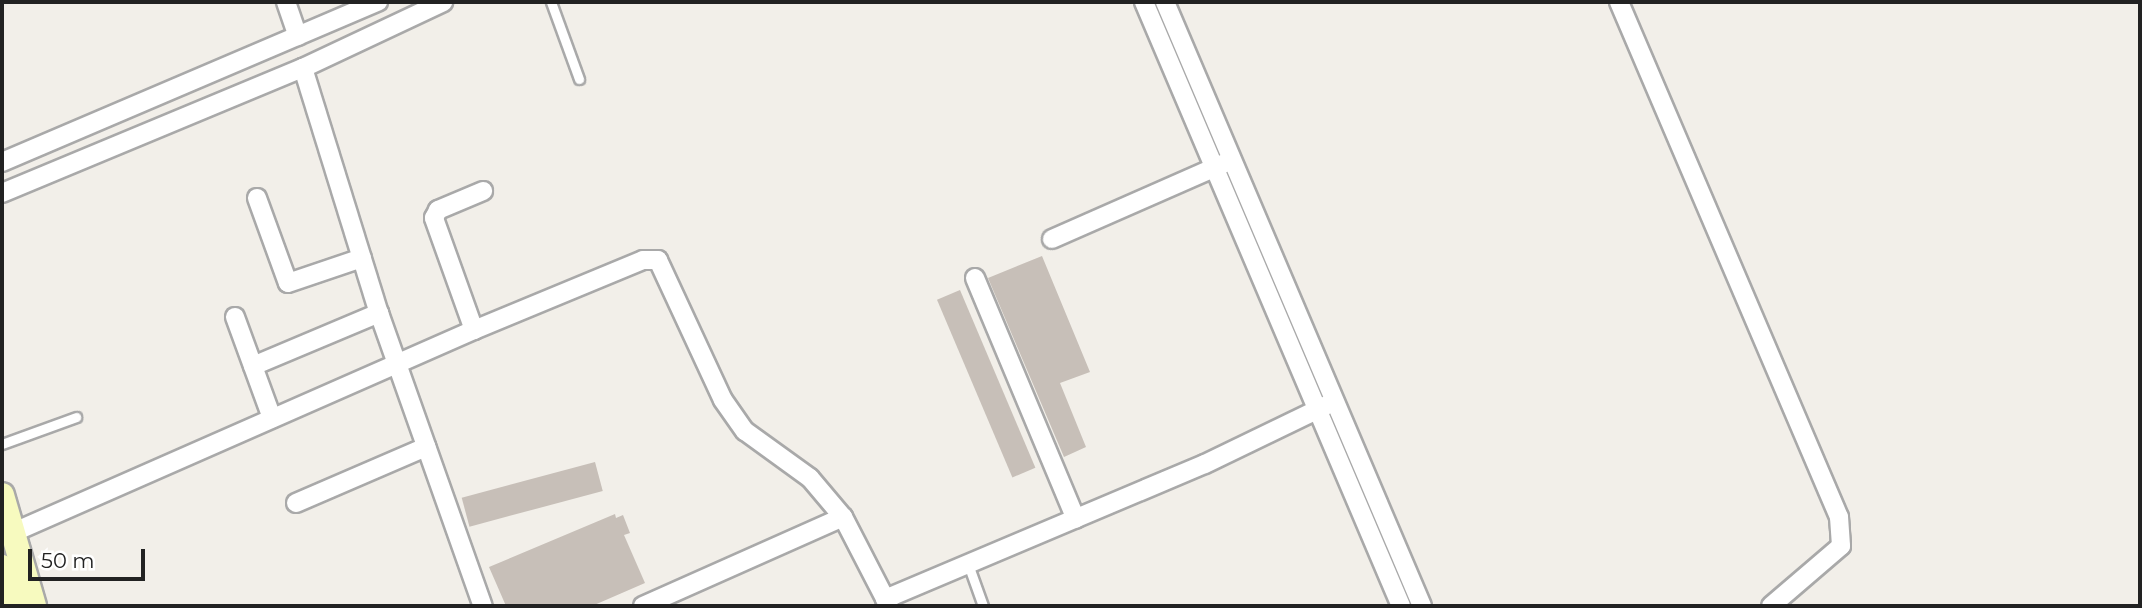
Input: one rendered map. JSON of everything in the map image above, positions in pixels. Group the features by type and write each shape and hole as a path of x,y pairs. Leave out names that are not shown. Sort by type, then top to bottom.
{"main road":[{"path":"2,495 34,606"},
{"path":"2,567 14,606"}],"street":[{"path":"286,2 298,36"},
{"path":"2,162 377,2"},
{"path":"2,193 303,68 443,2"},
{"path":"1144,2 1216,167 1422,606"},
{"path":"1165,2 1233,160 1328,405 1401,606"},
{"path":"1619,2 1839,517 1841,546 1771,606"},
{"path":"303,68 396,364 483,606"},
{"path":"1052,239 1233,160"},
{"path":"474,330 434,218 438,210 483,191"},
{"path":"257,198 288,284 362,258"},
{"path":"12,533 474,330 643,260 658,260 723,400 745,431 810,478 844,517 887,602 1328,405"},
{"path":"975,278 1076,519"},
{"path":"253,366 379,313"},
{"path":"235,317 272,418"},
{"path":"296,503 426,447"},
{"path":"643,606 844,517"}],"lane":[{"path":"551,2 579,79"},
{"path":"2,444 76,417"},
{"path":"968,564 983,606"}],"building":[{"path":"1042,256 1090,372 1060,383 1086,447 1064,457 988,278"},
{"path":"960,290 1035,468 1012,477 937,300"},
{"path":"595,462 603,491 469,527 462,498"},
{"path":"615,514 616,518 623,515 630,533 624,535 645,583 592,606 506,606 489,567"}]}
